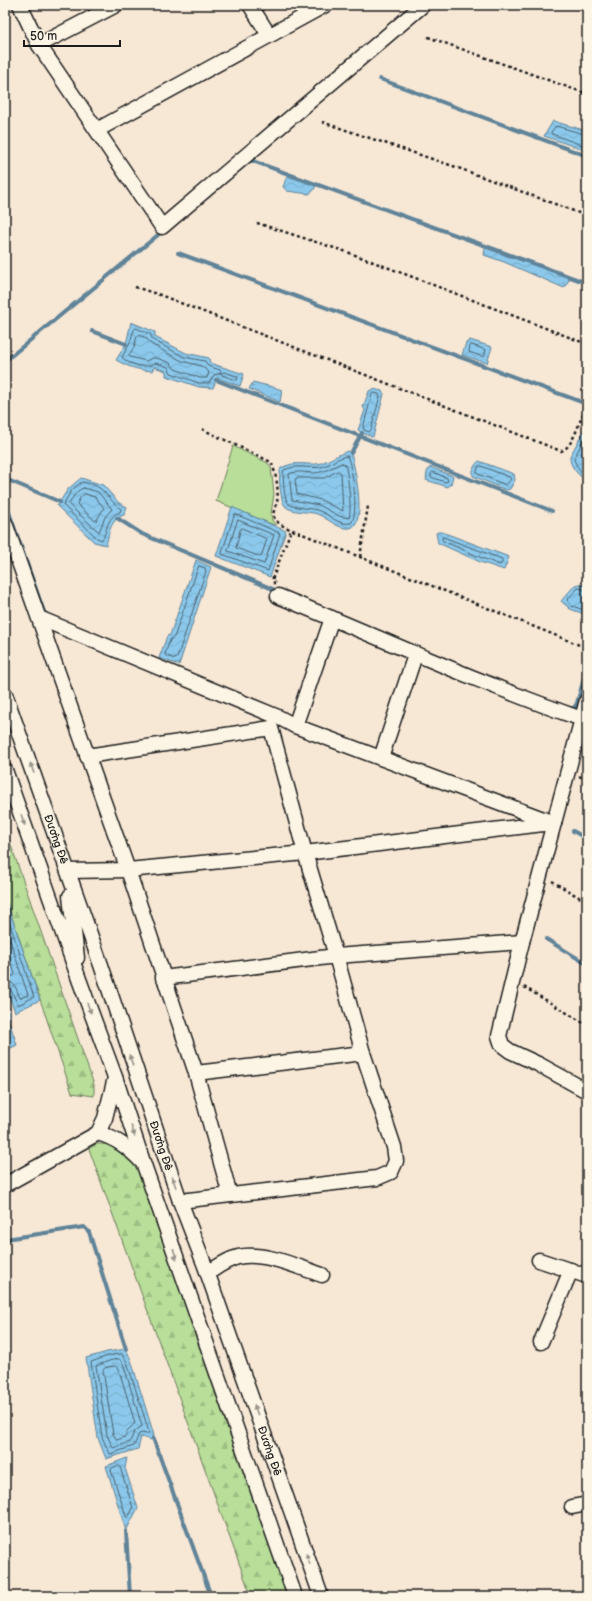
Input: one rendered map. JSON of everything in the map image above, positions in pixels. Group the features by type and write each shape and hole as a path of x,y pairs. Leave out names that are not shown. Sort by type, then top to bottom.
{"street":[{"path":"20,5 39,45 162,227 422,5"},
{"path":"39,45 116,5"},
{"path":"250,5 269,35"},
{"path":"97,130 326,5"},
{"path":"5,523 128,870 196,1073 230,1195"},
{"path":"280,592 332,618 415,655 520,697 582,718"},
{"path":"39,618 274,722 295,726 554,823"},
{"path":"295,726 332,618"},
{"path":"381,758 415,655"},
{"name":"Đường Đê","path":"5,694 68,871 180,1201 208,1273 321,1596"},
{"path":"587,700 522,942 499,1036 502,1045 510,1052 538,1064 587,1092"},
{"path":"87,756 274,722"},
{"path":"180,1201 377,1178 391,1172 396,1161 394,1148 363,1053 305,853 274,722"},
{"name":"Đường Đê","path":"5,770 80,982 116,1077 144,1165 295,1596"},
{"path":"80,982 68,871 128,870 305,853 554,823"},
{"path":"163,978 336,956 522,942"},
{"path":"196,1073 363,1053"},
{"path":"5,1185 98,1133 105,1118 116,1077"},
{"path":"98,1133 114,1138 132,1151 144,1165"},
{"path":"208,1273 224,1262 239,1257 256,1256 273,1259 322,1275"},
{"path":"538,1260 587,1276"},
{"path":"541,1342 571,1270"},
{"path":"572,1506 587,1504"}],"path":[{"path":"428,37 587,94"},
{"path":"322,122 453,166 587,216"},
{"path":"257,223 350,253 587,344"},
{"path":"135,287 561,451 565,450 570,444 583,413 587,408"},
{"path":"202,429 270,462 274,467 277,493 274,518 279,523 291,530 587,648"},
{"path":"360,557 368,506"},
{"path":"280,592 272,580 291,530"},
{"path":"540,874 587,902"},
{"path":"512,981 528,988 587,1025"}],"green space":[{"path":"233,446 268,463 271,467 274,494 271,514 272,520 276,526 216,501"},
{"path":"5,828 94,1085 94,1096 72,1093 5,897"},
{"path":"95,1144 105,1144 119,1148 125,1152 143,1177 290,1596 251,1596 89,1149"}],"water":[{"path":"553,121 587,131 587,151 544,136"},
{"path":"287,176 316,186 309,194 287,191 283,187"},
{"path":"485,248 570,278 564,288 484,255"},
{"path":"131,322 155,332 155,337 186,353 209,358 210,363 244,374 240,386 217,378 213,388 199,387 166,376 166,371 154,367 152,371 142,370 116,360 126,344"},
{"path":"470,340 492,347 487,363 462,355 466,343"},
{"path":"253,382 282,390 280,402 249,389"},
{"path":"373,389 382,391 384,394 373,437 358,430 365,410 363,407 369,391"},
{"path":"587,425 587,479 584,479 574,469 570,456"},
{"path":"348,451 351,453 355,469 358,494 358,517 355,524 350,528 337,526 317,514 291,510 285,506 280,487 281,468 293,464 321,463"},
{"path":"479,461 514,474 515,480 510,489 506,490 473,476 474,468"},
{"path":"430,467 453,476 451,484 448,487 426,480 427,472"},
{"path":"81,478 103,485 119,503 127,507 124,515 115,520 111,527 106,545 94,542 57,506 68,489"},
{"path":"232,507 286,531 270,577 216,556"},
{"path":"442,532 509,557 504,570 480,562 438,543 436,533"},
{"path":"196,560 211,567 179,665 159,658 167,636 170,635"},
{"path":"579,584 587,587 587,615 570,609 561,601 575,585"},
{"path":"5,897 40,1000 15,1012 5,985"},
{"path":"5,1004 17,1045 5,1051"},
{"path":"126,1349 131,1360 154,1435 151,1440 141,1437 138,1449 106,1459 98,1438 86,1358 107,1352"},
{"path":"127,1458 125,1468 138,1508 126,1531 106,1466"}],"waterway":[{"path":"380,79 587,156"},
{"path":"247,159 587,283"},
{"path":"5,361 164,230"},
{"path":"178,253 587,404"},
{"path":"92,331 126,344"},
{"path":"216,380 552,511"},
{"path":"351,453 362,433"},
{"path":"5,480 60,502"},
{"path":"5,501 44,612 49,616"},
{"path":"117,518 142,534 280,592"},
{"path":"568,708 574,708 577,703 587,668"},
{"path":"573,831 587,839"},
{"path":"546,939 587,964"},
{"path":"6,1239 84,1227 89,1232 126,1349"},
{"path":"153,1438 211,1596"},
{"path":"126,1531 130,1596"},
{"path":"5,1549 7,1573 6,1596"}]}
